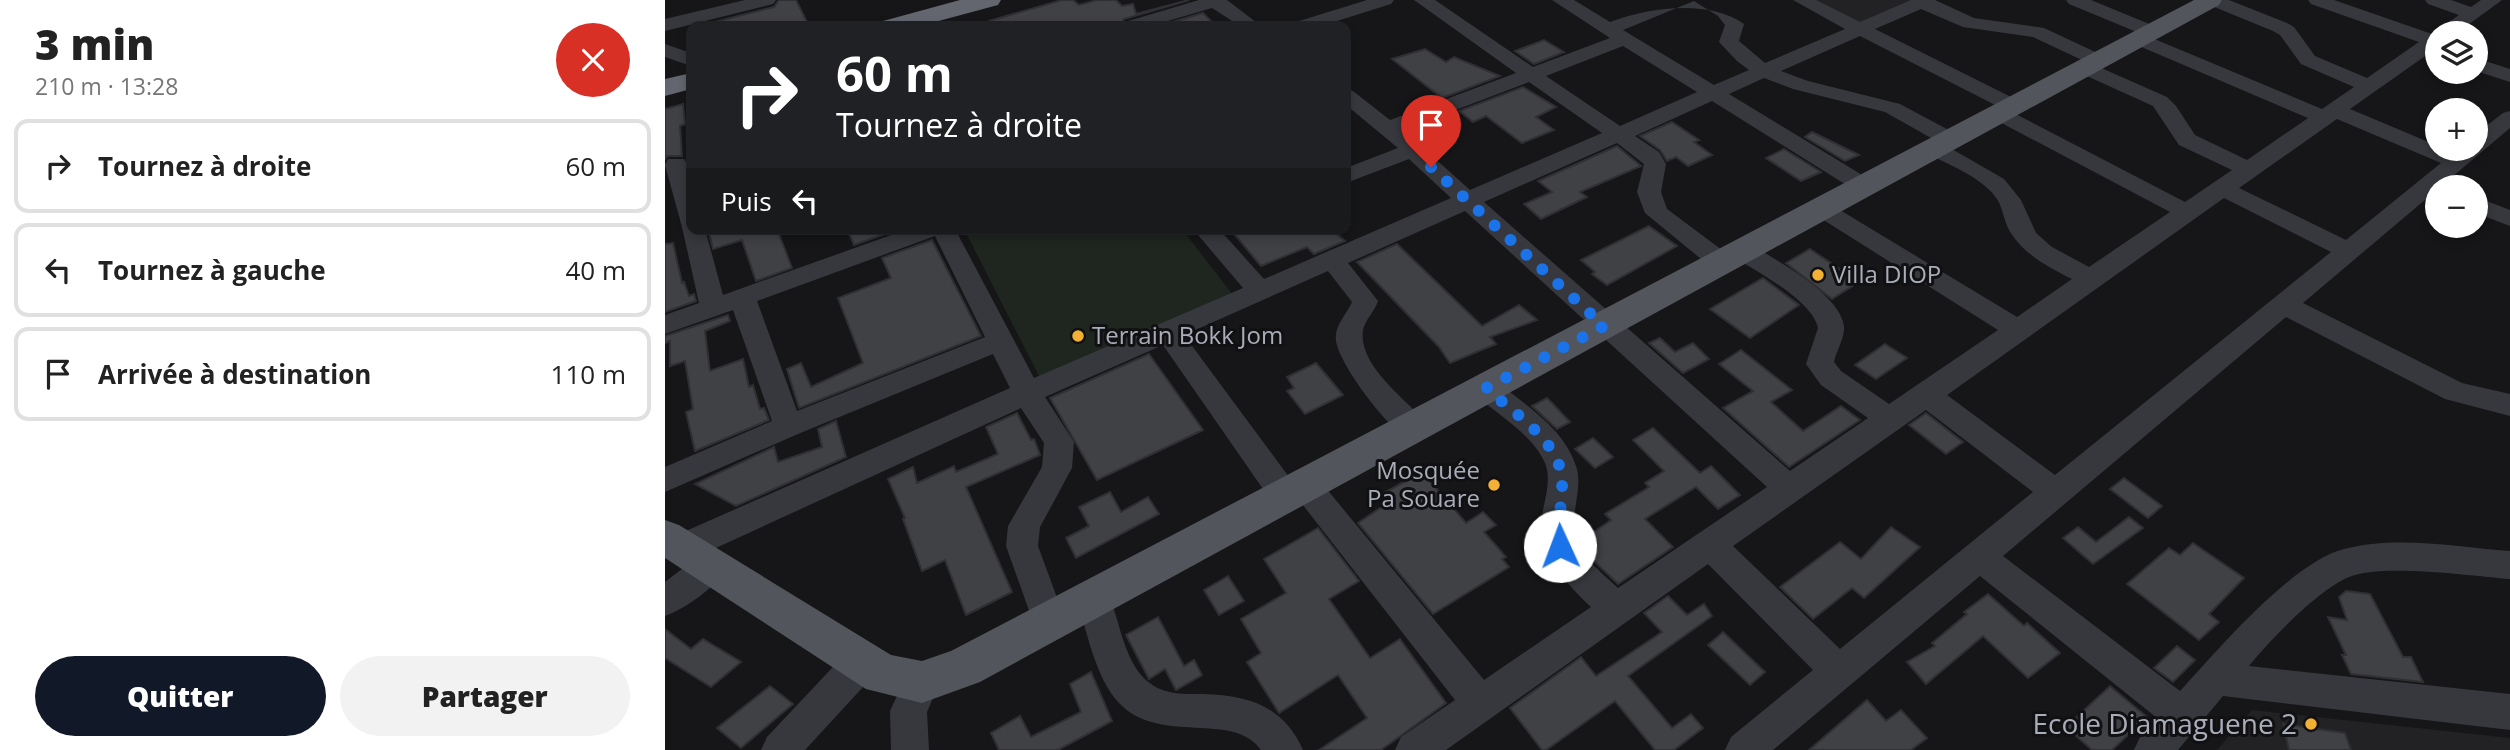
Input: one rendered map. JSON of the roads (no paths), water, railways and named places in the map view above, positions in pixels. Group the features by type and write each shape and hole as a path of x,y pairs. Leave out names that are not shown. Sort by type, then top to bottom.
{"highway":[{"path":"911,21 989,0"},
{"path":"665,88 686,82"}],"main road":[{"path":"686,550 882,674 922,682 964,667 2007,110 2202,2"}],"street":[{"path":"665,25 767,0"},
{"path":"1148,21 1215,0 1245,21"},
{"path":"1319,21 1385,0"},
{"path":"1423,0 1651,157 1655,164 1649,192 1657,212 1817,303 1829,314 1831,328 1821,352 1820,364 1831,378 1889,419"},
{"path":"1388,128 1532,75 1686,0"},
{"path":"1702,0 1731,17 1735,24 1729,42 1735,50 1765,70 1821,92 1884,105 1913,117 1942,144 2003,191 2014,207 2020,229 2035,246 2091,279"},
{"path":"1802,0 1860,29 2187,212"},
{"path":"2074,0 2145,35 2329,114 2425,140"},
{"path":"2317,0 2425,38"},
{"path":"2434,0 2474,14"},
{"path":"2464,21 2493,0"},
{"path":"1570,1 1617,34 1864,186"},
{"path":"665,601 686,550 1027,393 1924,1 1970,23 2037,32 2159,101 2169,110 2187,140 2249,169"},
{"path":"2202,2 2280,27 2287,31 2308,60 2369,86"},
{"path":"1414,750 2221,188 2425,49"},
{"path":"665,50 686,58"},
{"path":"2488,68 2510,76"},
{"path":"1351,99 1413,150 1604,326 1789,489"},
{"path":"2488,135 2510,117"},
{"path":"1351,174 1413,150"},
{"path":"2445,175 2459,161"},
{"path":"678,164 686,198"},
{"path":"2221,188 2348,251"},
{"path":"1744,750 2283,304 2425,193"},
{"path":"1822,209 2018,330"},
{"path":"2488,209 2510,219"},
{"path":"665,222 686,220"},
{"path":"695,235 713,307"},
{"path":"665,325 915,235"},
{"path":"946,235 1027,393 1059,442 1057,468 1024,526 1022,546 1049,622"},
{"path":"1210,235 1260,291"},
{"path":"1333,260 1365,301 1364,308 1350,330 1351,351 1359,366 1412,426"},
{"path":"742,297 789,426"},
{"path":"2283,304 2455,392 2504,397"},
{"path":"1167,331 1295,491 1481,704"},
{"path":"665,480 789,426 1000,341"},
{"path":"1486,388 1553,449 1561,466 1563,484 1557,526 1560,546 1573,566 1617,609"},
{"path":"1925,394 2056,492"},
{"path":"1709,544 1838,671"},
{"path":"1978,555 2183,716"},
{"path":"2153,750 2248,641 2316,579 2346,562 2400,557 2510,565"},
{"path":"1094,598 1122,676 1132,692 1148,704 1168,709 1231,712 1252,718 1268,727 1284,750"},
{"path":"780,750 862,662"},
{"path":"2218,678 2510,712"},
{"path":"910,750 908,711 922,682"}],"place":[{"name":"Villa DIOP","path":"1818,275"},
{"name":"Terrain Bokk Jom","path":"1078,336"},
{"name":"Mosquée Pa Souare","path":"1494,485"},
{"name":"Ecole Diamaguene 2","path":"2311,724"}]}
